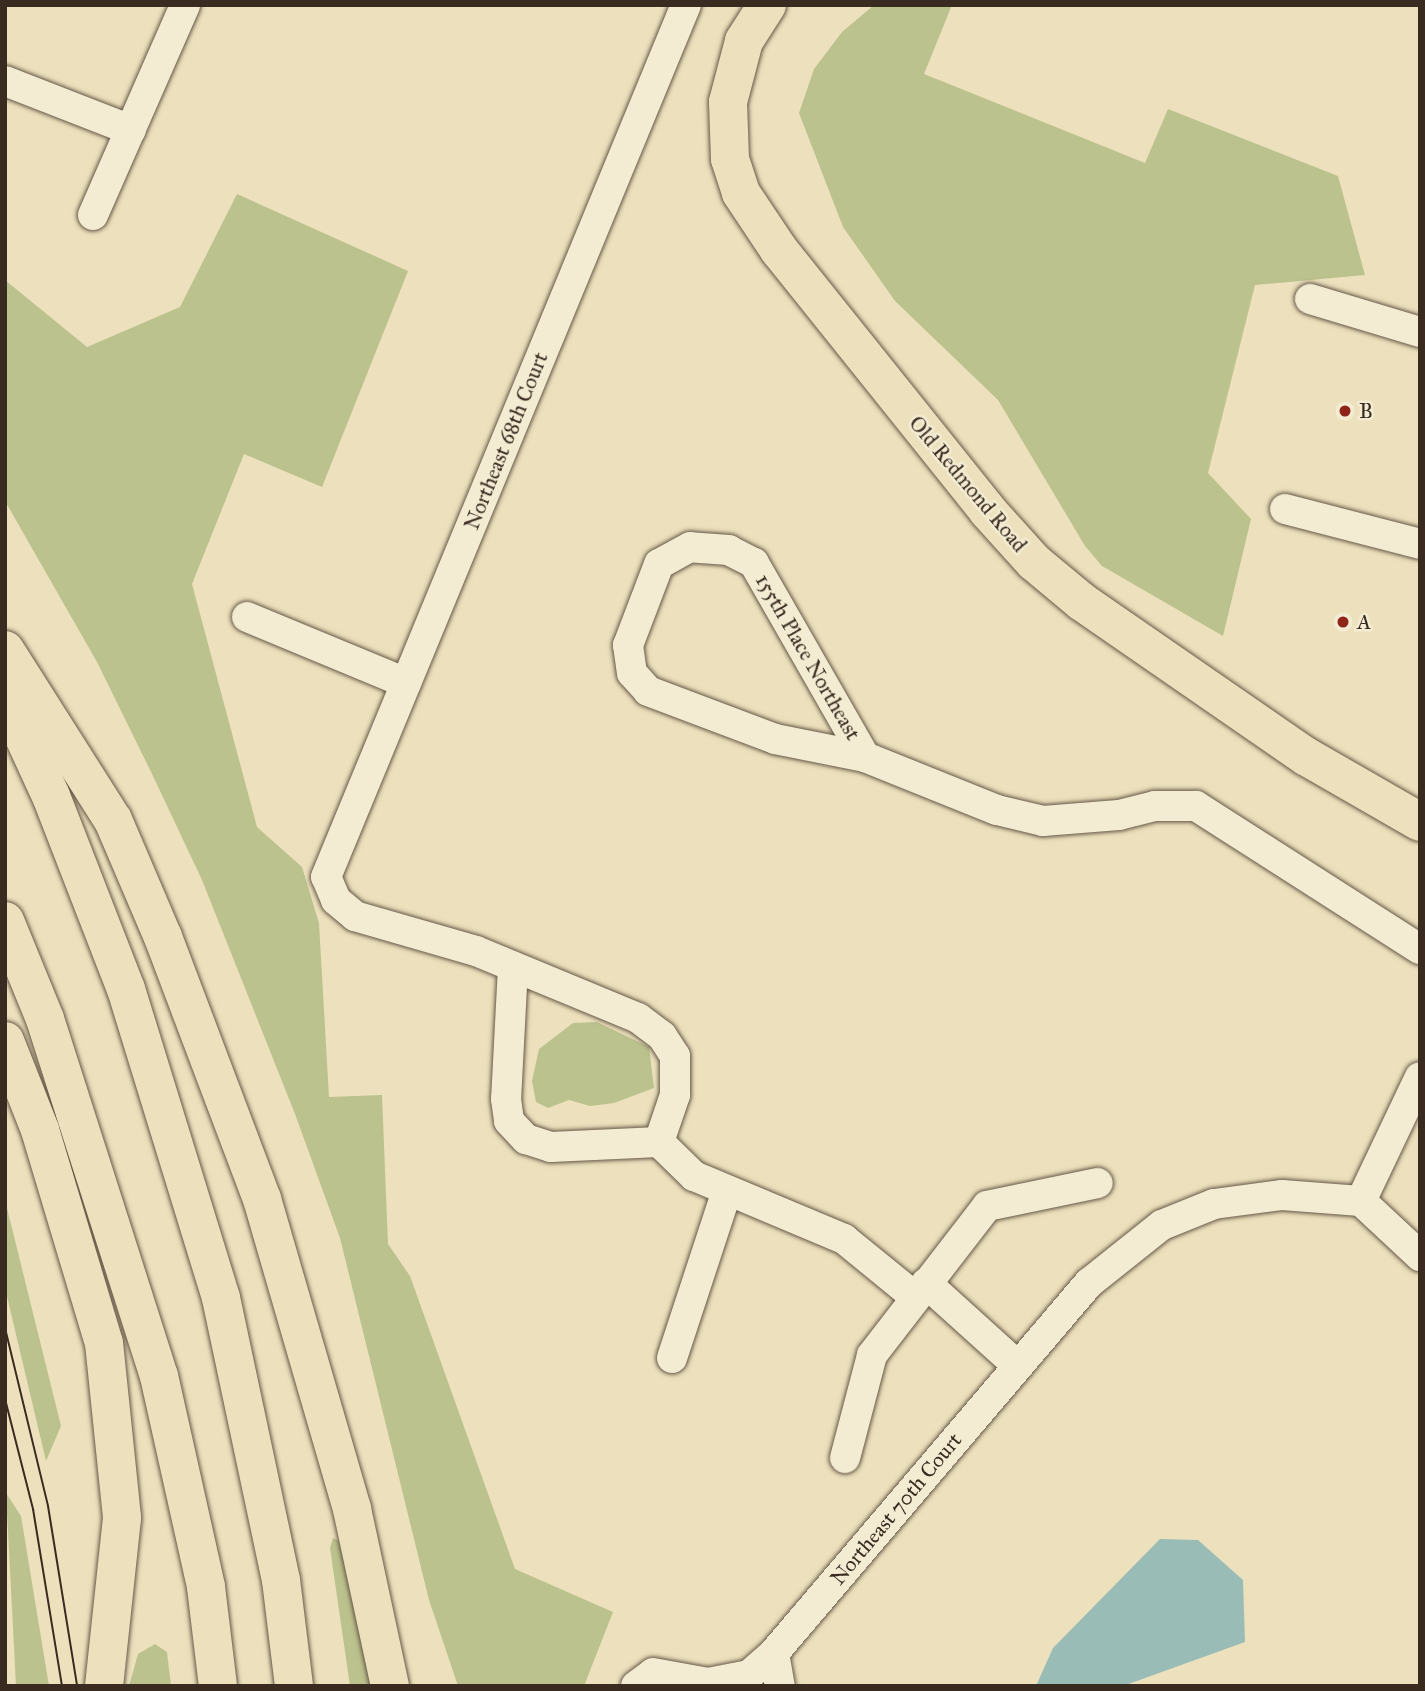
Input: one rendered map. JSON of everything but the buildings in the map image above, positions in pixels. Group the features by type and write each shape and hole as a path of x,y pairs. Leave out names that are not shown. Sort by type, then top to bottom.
{"main road":[{"name":"Old Redmond Road","path":"767,5 744,41 728,102 730,159 741,193 779,250 1007,534 1082,602 1307,757 1420,822"},
{"path":"5,650 113,820 163,937 262,1199 352,1509 390,1686"},
{"path":"5,696 51,796 126,989 221,1298 281,1580 294,1686"},
{"path":"5,921 45,1018 159,1376 206,1587 218,1686"},
{"path":"5,1041 40,1130 104,1343 122,1518 104,1686"}],"street":[{"path":"93,215 185,5"},
{"name":"Northeast 68th Court","path":"513,967 476,951 355,916 336,900 326,877 686,5"},
{"path":"5,81 131,130"},
{"path":"1310,299 1420,332"},
{"path":"1285,509 1420,544"},
{"name":"155th Place Northeast","path":"865,757 754,563 729,550 690,547 659,564 628,645 632,673 648,691 775,739 865,757 997,810 1043,821 1106,817 1155,806 1196,806 1420,948"},
{"path":"247,617 406,683"},
{"path":"659,1142 674,1095 675,1069 675,1056 662,1036 638,1018 513,967 506,1098 509,1121 526,1139 551,1147 659,1142 694,1176 844,1239 920,1290 1018,1366"},
{"path":"1420,1077 1361,1201 1420,1256"},
{"path":"845,1458 872,1355 987,1206 1098,1183"},
{"path":"671,1358 727,1191"},
{"name":"Northeast 70th Court","path":"636,1686 653,1673 708,1683 749,1675 774,1653 1089,1283 1162,1225 1214,1204 1282,1195 1361,1201"},
{"path":"774,1653 780,1686"}],"green space":[{"path":"874,5 952,5 924,74 1145,163 1168,109 1338,176 1365,275 1255,285 1208,473 1251,519 1223,636 1102,566 1085,546 998,400 895,301 843,227 799,113 814,69 842,32"},
{"path":"237,194 408,271 322,487 244,454 192,584 257,827 302,867 319,923 329,1097 382,1095 388,1244 410,1276 515,1569 613,1612 584,1686 458,1686 429,1600 340,1238 295,1114 202,880 153,776 97,662 5,501 5,280 87,347 180,307"},
{"path":"597,1022 649,1047 654,1088 614,1103 590,1106 569,1100 548,1108 536,1102 532,1081 539,1049 573,1023"},
{"path":"5,1200 61,1426 46,1461 5,1288"},
{"path":"6,1493 21,1516 49,1686 16,1686"},
{"path":"333,1538 339,1541 371,1686 350,1686 330,1548"},
{"path":"155,1644 167,1652 171,1686 129,1686 138,1654"}],"water":[{"path":"1160,1539 1198,1540 1243,1580 1245,1642 1123,1686 1036,1686 1053,1648"}],"tram line":[{"path":"5,1328 48,1506 77,1686"},
{"path":"5,1399 33,1509 62,1686"}],"place":[{"name":"B","path":"1345,411"},
{"name":"A","path":"1343,622"}]}
